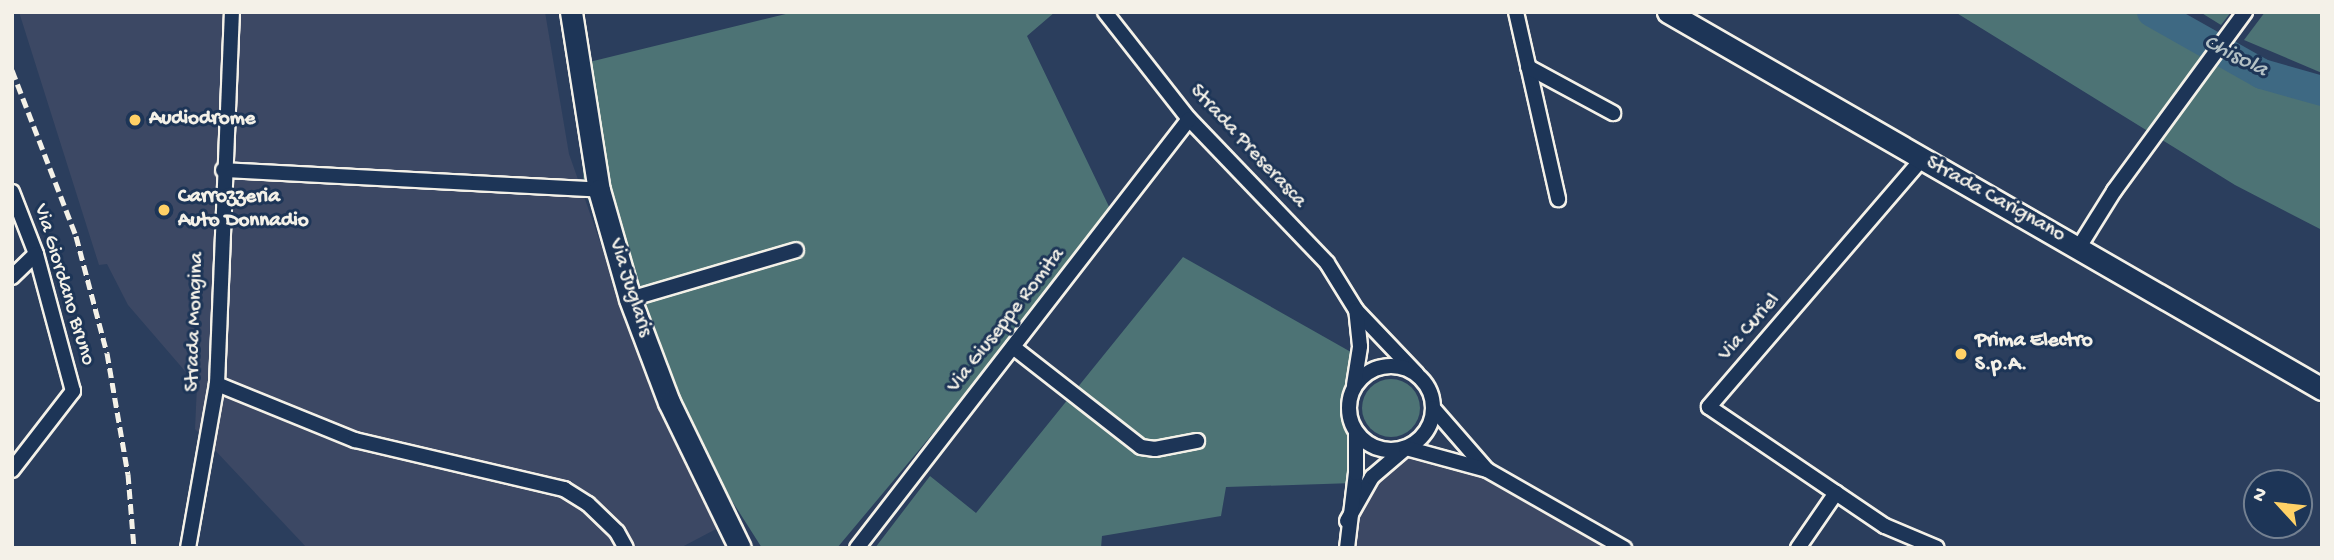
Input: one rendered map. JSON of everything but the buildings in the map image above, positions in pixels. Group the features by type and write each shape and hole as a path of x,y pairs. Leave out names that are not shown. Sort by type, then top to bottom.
{"main road":[{"name":"Via Juglaris","path":"571,12 598,190 630,299 669,402 740,548"},
{"name":"Strada Carignano","path":"1668,12 2322,389"}],"street":[{"name":"Strada Mongina","path":"188,548 217,384 223,170 232,12"},
{"name":"Strada Preserasca","path":"1105,12 1189,119 1327,263 1356,310 1416,374"},
{"path":"1516,12 1558,199"},
{"path":"2079,247 2150,142 2245,12"},
{"path":"1528,67 1613,113"},
{"name":"Via Giuseppe Romita","path":"857,548 1189,119"},
{"name":"Via Curiel","path":"1922,159 1709,407 1885,526 1937,548"},
{"path":"223,170 598,190"},
{"name":"Via Giordano Bruno","path":"12,192 36,254 73,391 12,470"},
{"path":"630,299 796,250"},
{"path":"12,277 36,254"},
{"name":"Strada Preserasca","path":"1354,387 1360,346 1356,310"},
{"path":"1013,347 1141,447 1155,449 1197,441"},
{"path":"1347,548 1347,521 1356,473 1356,432 1349,401 1354,387 1363,376 1383,367 1404,368 1416,374 1429,389 1433,408 1487,470"},
{"path":"217,384 355,440 564,489 588,504 617,531 626,548"},
{"path":"1347,521 1372,477 1425,432 1433,408"},
{"path":"1356,432 1378,449 1406,448 1487,470 1624,548"},
{"path":"1798,548 1836,493"}],"shaded area":[{"path":"19,12 545,12 569,154 658,406 718,528 680,548 307,548 195,429 197,385 128,305 107,264 99,265"},
{"path":"1406,448 1487,470 1624,548 1347,548 1347,521 1372,477"}],"green space":[{"path":"794,12 1055,12 1027,36 1114,217 837,548 762,548 669,402 584,189 577,65"},
{"path":"1955,12 2152,12 2262,74 2322,95 2322,230 2235,185"},
{"path":"2200,12 2231,12 2221,25"},
{"path":"2265,12 2322,12 2322,73 2244,40"},
{"path":"1183,257 1358,356 1354,483 1226,487 1221,516 1102,536 1101,548 875,548 930,476 976,513"},
{"path":"1391,379 1407,384 1415,392 1420,408 1415,424 1407,432 1391,437 1375,432 1367,424 1362,408 1367,392 1375,384"}],"waterway":[{"name":"Chisola","path":"2152,12 2262,74 2322,91"}],"railway":[{"path":"12,70 76,236 107,353 128,474 134,548"}],"place":[{"name":"Audiodrome","path":"135,120"},
{"name":"Carrozzeria Auto Donnadio","path":"164,210"},
{"name":"Prima Electro S.p.A.","path":"1961,354"}]}
